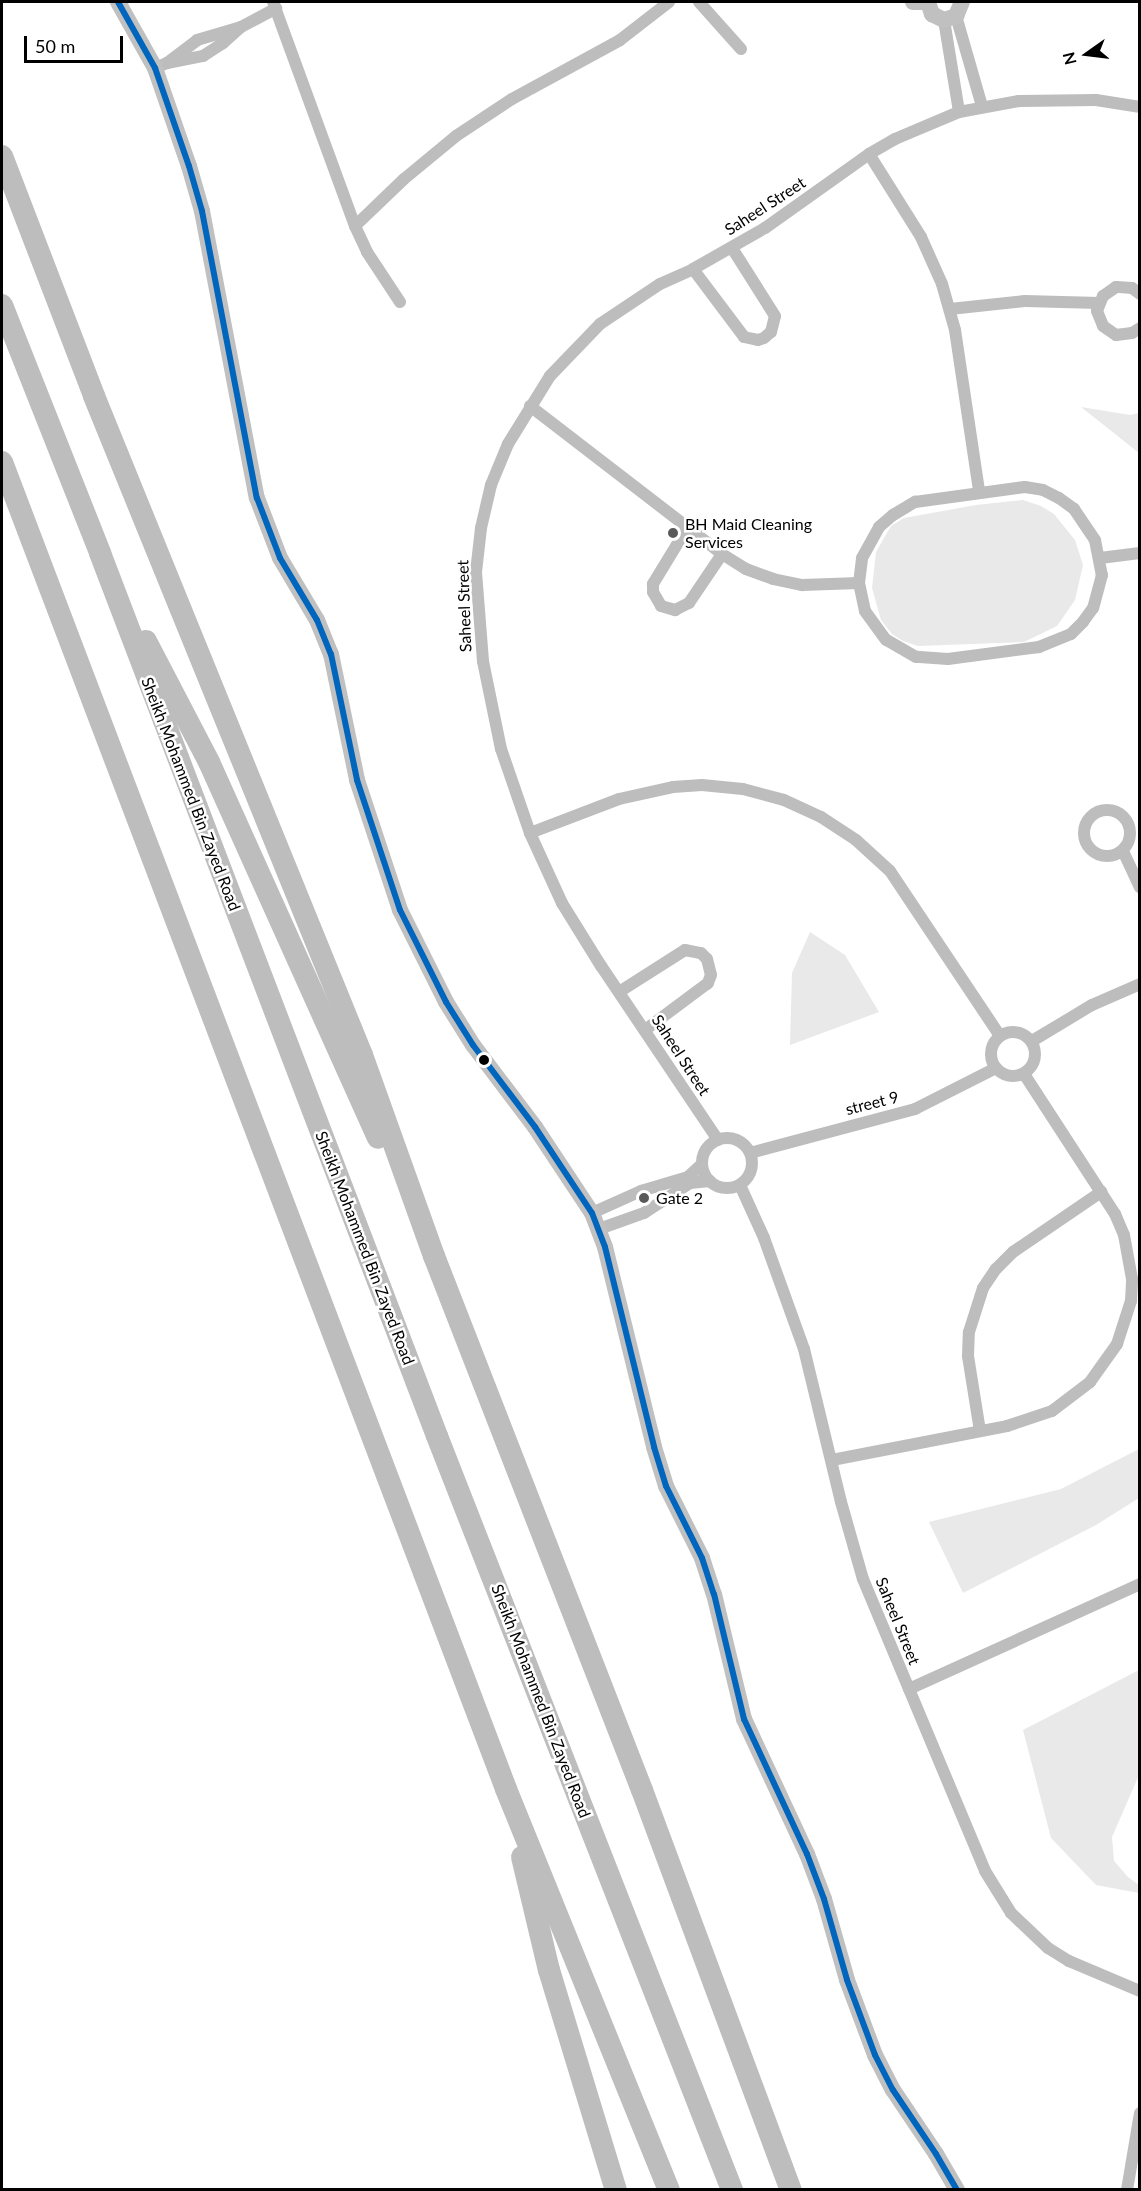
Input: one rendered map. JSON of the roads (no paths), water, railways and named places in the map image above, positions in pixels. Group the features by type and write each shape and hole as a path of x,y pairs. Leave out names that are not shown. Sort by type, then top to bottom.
{"highway":[{"path":"2,156 94,396 362,1055 434,1256 642,1790 791,2190"},
{"name":"Sheikh Mohammed Bin Zayed Road","path":"2,305 100,553 428,1413 732,2190"},
{"path":"2,462 506,1789 669,2190"},
{"path":"100,553 209,762 434,1256"},
{"path":"506,1789 549,1970 616,2190"}],"street":[{"path":"118,2 161,65 202,211 257,498 266,529 280,558 317,620 331,654 357,780 400,910 446,1002 473,1046 535,1127 592,1213 599,1229 654,1447 666,1486 702,1558 714,1594 744,1719 807,1854 824,1899 847,1980 875,2055 893,2090 957,2190"},
{"path":"355,225 404,179 456,136 512,99 620,40 669,2"},
{"path":"699,2 741,49"},
{"path":"923,2 932,14 954,13"},
{"path":"161,65 184,48 221,37 274,5 355,225 367,252 400,302"},
{"path":"954,13 982,106"},
{"path":"954,13 950,59 959,112"},
{"path":"161,65 203,56 221,37"},
{"path":"184,48 190,60"},
{"path":"950,59 967,55"},
{"name":"Saheel Street","path":"718,1140 562,903 530,833 505,760 491,705 478,616 476,572 481,528 491,485 508,444 550,376 600,324 653,288 732,248 798,205 869,154 895,139 959,112 982,106 1057,98 1096,100 1140,107"},
{"path":"869,154 921,237 933,260 950,309 979,491"},
{"path":"693,269 744,337 758,340 764,338 771,332 775,315 732,248"},
{"path":"1140,294 1132,288 1116,287 1108,290 1099,303 1099,319 1109,331 1124,335 1140,328"},
{"path":"950,309 1025,300 1099,303"},
{"path":"530,406 687,528 746,569 773,579 801,585 859,583"},
{"path":"1025,487 1043,490 1059,498 1086,524 1100,558 1099,592 1083,622 1071,634 1039,647 948,659 916,657 886,640 865,611 859,583 862,558 869,541 879,526 893,515 915,502 979,491 1025,487"},
{"path":"687,528 653,584 653,592 661,606 675,610 689,603 722,554"},
{"path":"1100,558 1140,553"},
{"path":"530,833 619,799 673,787 702,785 743,789 784,800 821,818 848,835 890,871 1000,1036"},
{"path":"1123,851 1140,887"},
{"path":"619,992 685,950 701,953 707,959 711,975 708,983 645,1030"},
{"path":"1032,1041 1092,1005 1140,984"},
{"path":"1013,1031 1027,1036 1032,1041 1035,1047 1034,1063 1024,1074 1009,1076 996,1068 991,1054 1000,1036 1013,1031"},
{"name":"street 9","path":"750,1153 915,1109 996,1068"},
{"path":"832,1460 1007,1426 1052,1411 1090,1382 1117,1344 1131,1301 1131,1268 1124,1234 1101,1192 1024,1074"},
{"path":"592,1213 641,1191 674,1187 690,1183 710,1181 724,1188 740,1185 749,1174 750,1153 739,1142 725,1138 718,1140 706,1150 702,1164 693,1174 674,1187 644,1213 599,1229"},
{"path":"702,1164 710,1181"},
{"name":"Saheel Street","path":"740,1185 764,1238 796,1326 864,1579 985,1871 1011,1913 1035,1937 1069,1961 1140,1991"},
{"path":"980,1431 968,1356 969,1332 984,1288 996,1269 1013,1252 1101,1192"},
{"path":"613,1204 620,1222"},
{"path":"909,1689 1140,1584"},
{"path":"1126,2190 1140,2114"}],"place":[{"name":"BH Maid Cleaning Services","path":"673,533"},
{"name":"Gate 2","path":"644,1198"}]}
